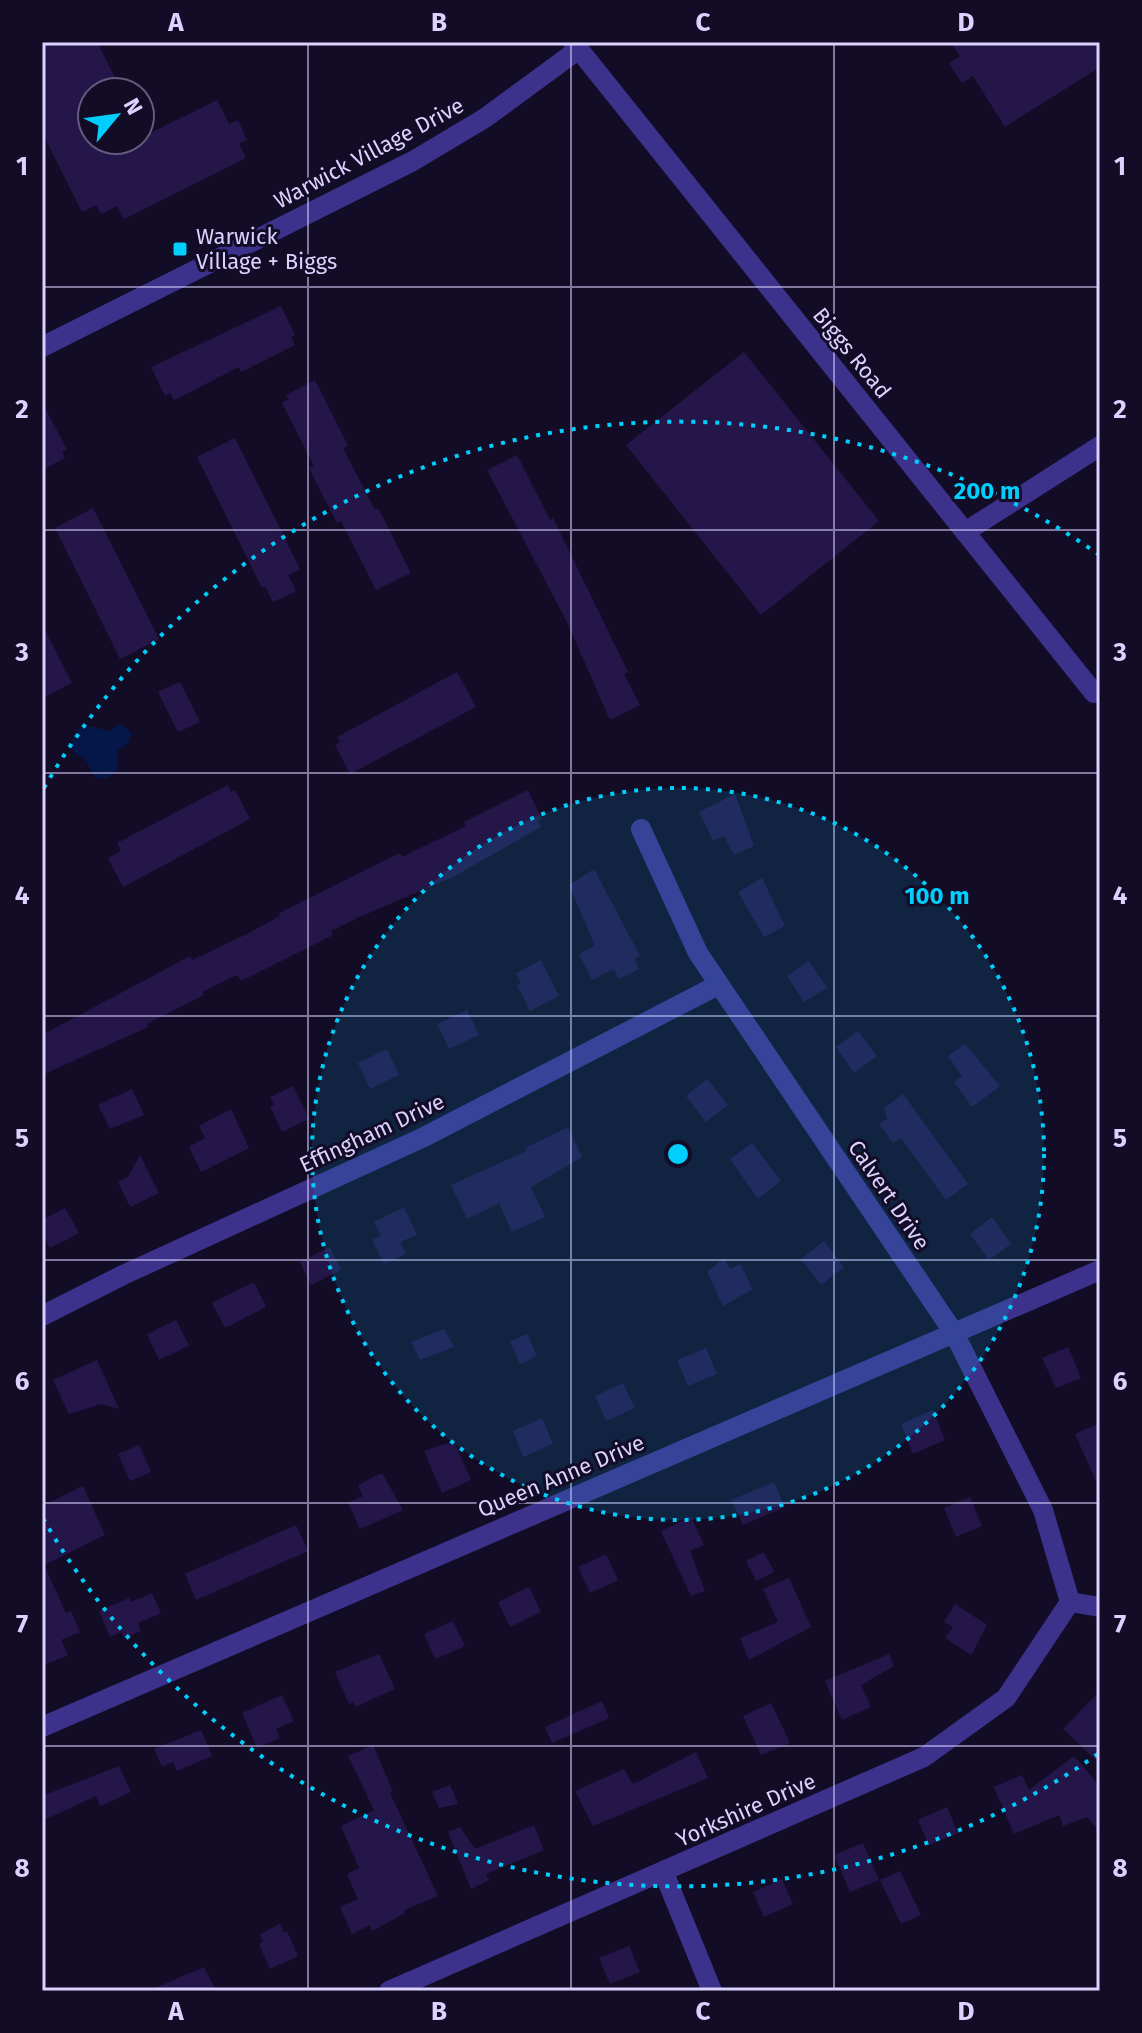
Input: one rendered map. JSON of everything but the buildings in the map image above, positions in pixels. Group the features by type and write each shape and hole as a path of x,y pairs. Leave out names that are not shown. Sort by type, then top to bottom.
{"street":[{"name":"Warwick Village Drive","path":"42,347 413,161 485,118 576,46"},
{"name":"Biggs Road","path":"576,46 1094,693"},
{"path":"965,532 1100,446"},
{"name":"Calvert Drive","path":"641,829 698,953 954,1333 1043,1510 1070,1602"},
{"name":"Effingham Drive","path":"42,1316 123,1275 422,1138 718,985"},
{"name":"Queen Anne Drive","path":"42,1727 1100,1270"},
{"path":"1070,1602 1100,1607"},
{"name":"Yorkshire Drive","path":"389,1991 924,1757 1006,1698 1070,1602"},
{"path":"664,1873 712,1991"}],"water":[{"path":"120,724 132,733 128,744 117,751 117,770 107,778 96,778 86,761 73,752 72,741 78,729 91,726 108,731"}],"place":[{"name":"Warwick Village + Biggs","path":"180,249"}]}
